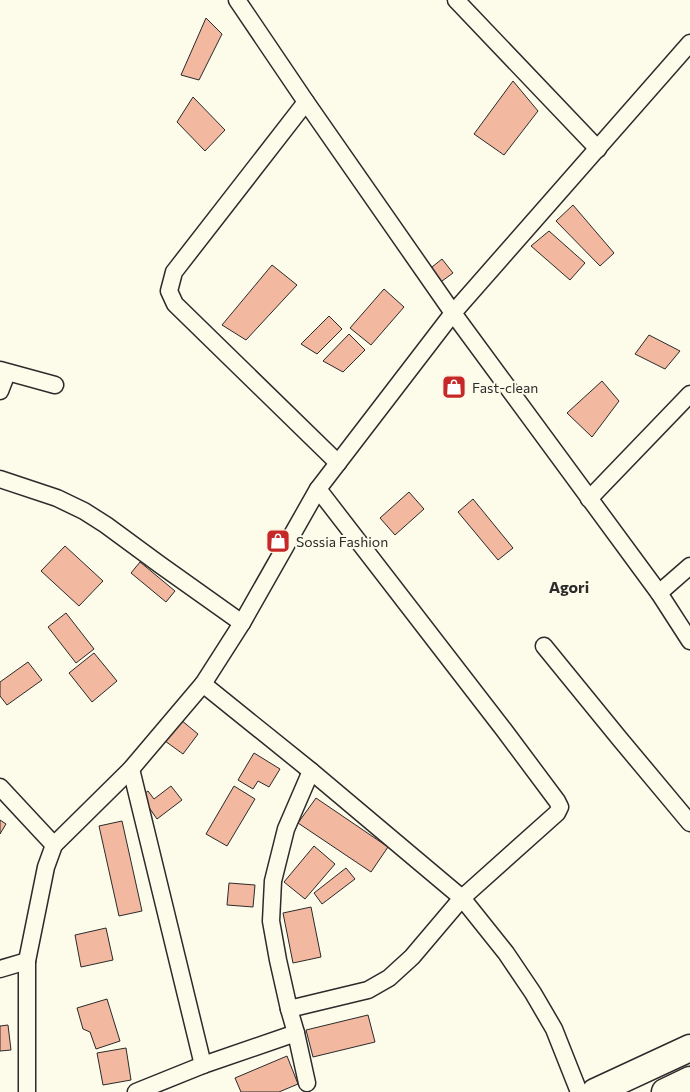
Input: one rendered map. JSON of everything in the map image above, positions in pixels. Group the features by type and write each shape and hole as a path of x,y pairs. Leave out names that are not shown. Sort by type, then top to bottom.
{"main road":[{"path":"595,1092 690,1048"},
{"path":"665,1092 690,1080"}],"street":[{"path":"237,0 452,313 659,593 690,641"},
{"path":"456,0 598,149"},
{"path":"27,1092 27,961 46,867 54,845 130,769 203,684 242,623 318,488 452,313 690,43"},
{"path":"306,102 174,272 169,291 175,304 338,463"},
{"path":"0,391 3,371 55,386"},
{"path":"589,499 690,394"},
{"path":"0,479 57,498 84,511 242,623"},
{"path":"289,1009 368,990 389,978 412,957 462,898 557,813 560,807 504,730 318,488"},
{"path":"659,593 690,566"},
{"path":"544,646 690,823"},
{"path":"203,684 311,771 462,898 506,953 533,993 554,1029 579,1092"},
{"path":"130,769 203,1065"},
{"path":"307,1083 278,960 271,921 273,881 286,829 311,771"},
{"path":"0,787 54,845"},
{"path":"0,969 27,961"},
{"path":"136,1092 203,1065 296,1033"}],"building":[{"path":"206,18 222,34 199,80 181,75"},
{"path":"513,81 538,111 504,155 474,134"},
{"path":"193,97 225,130 205,151 177,122"},
{"path":"573,205 614,253 600,266 556,221"},
{"path":"549,231 585,263 570,280 531,246"},
{"path":"442,259 453,273 438,284 427,271"},
{"path":"272,265 297,285 246,340 222,325"},
{"path":"384,289 404,307 371,345 350,328"},
{"path":"329,316 342,329 317,354 301,344"},
{"path":"349,334 365,350 343,372 323,361"},
{"path":"649,335 680,351 665,369 635,354"},
{"path":"602,381 619,401 592,437 567,413"},
{"path":"409,492 424,509 395,535 380,518"},
{"path":"473,499 513,548 498,560 458,512"},
{"path":"65,546 103,581 79,606 41,571"},
{"path":"140,562 175,591 166,602 131,573"},
{"path":"66,613 94,649 76,663 48,627"},
{"path":"94,653 117,681 92,702 69,673"},
{"path":"28,662 42,680 7,705 0,696 0,682"},
{"path":"181,720 198,734 183,754 165,741"},
{"path":"254,753 280,769 269,787 258,781 253,789 238,780"},
{"path":"171,786 182,800 157,819 141,796 148,791 154,799"},
{"path":"234,786 255,799 227,846 206,834"},
{"path":"316,798 388,847 371,872 298,823"},
{"path":"0,820 6,824 0,834"},
{"path":"122,821 142,911 119,916 99,826"},
{"path":"314,846 335,864 305,899 284,882"},
{"path":"346,868 355,879 322,904 314,893"},
{"path":"229,883 255,885 253,907 227,905"},
{"path":"311,907 321,957 293,963 283,913"},
{"path":"106,928 113,960 81,967 75,935"},
{"path":"107,999 120,1041 96,1049 90,1032 83,1029 77,1008"},
{"path":"368,1015 375,1042 313,1057 306,1030"},
{"path":"8,1025 11,1050 0,1051 0,1026"},
{"path":"126,1048 131,1080 103,1085 97,1053"},
{"path":"287,1056 298,1084 279,1092 241,1092 235,1078"}],"place":[{"name":"Fast-clean","path":"454,387"},
{"name":"Sossia Fashion","path":"278,541"}],"district":[{"name":"Agori","path":"569,586"}]}
